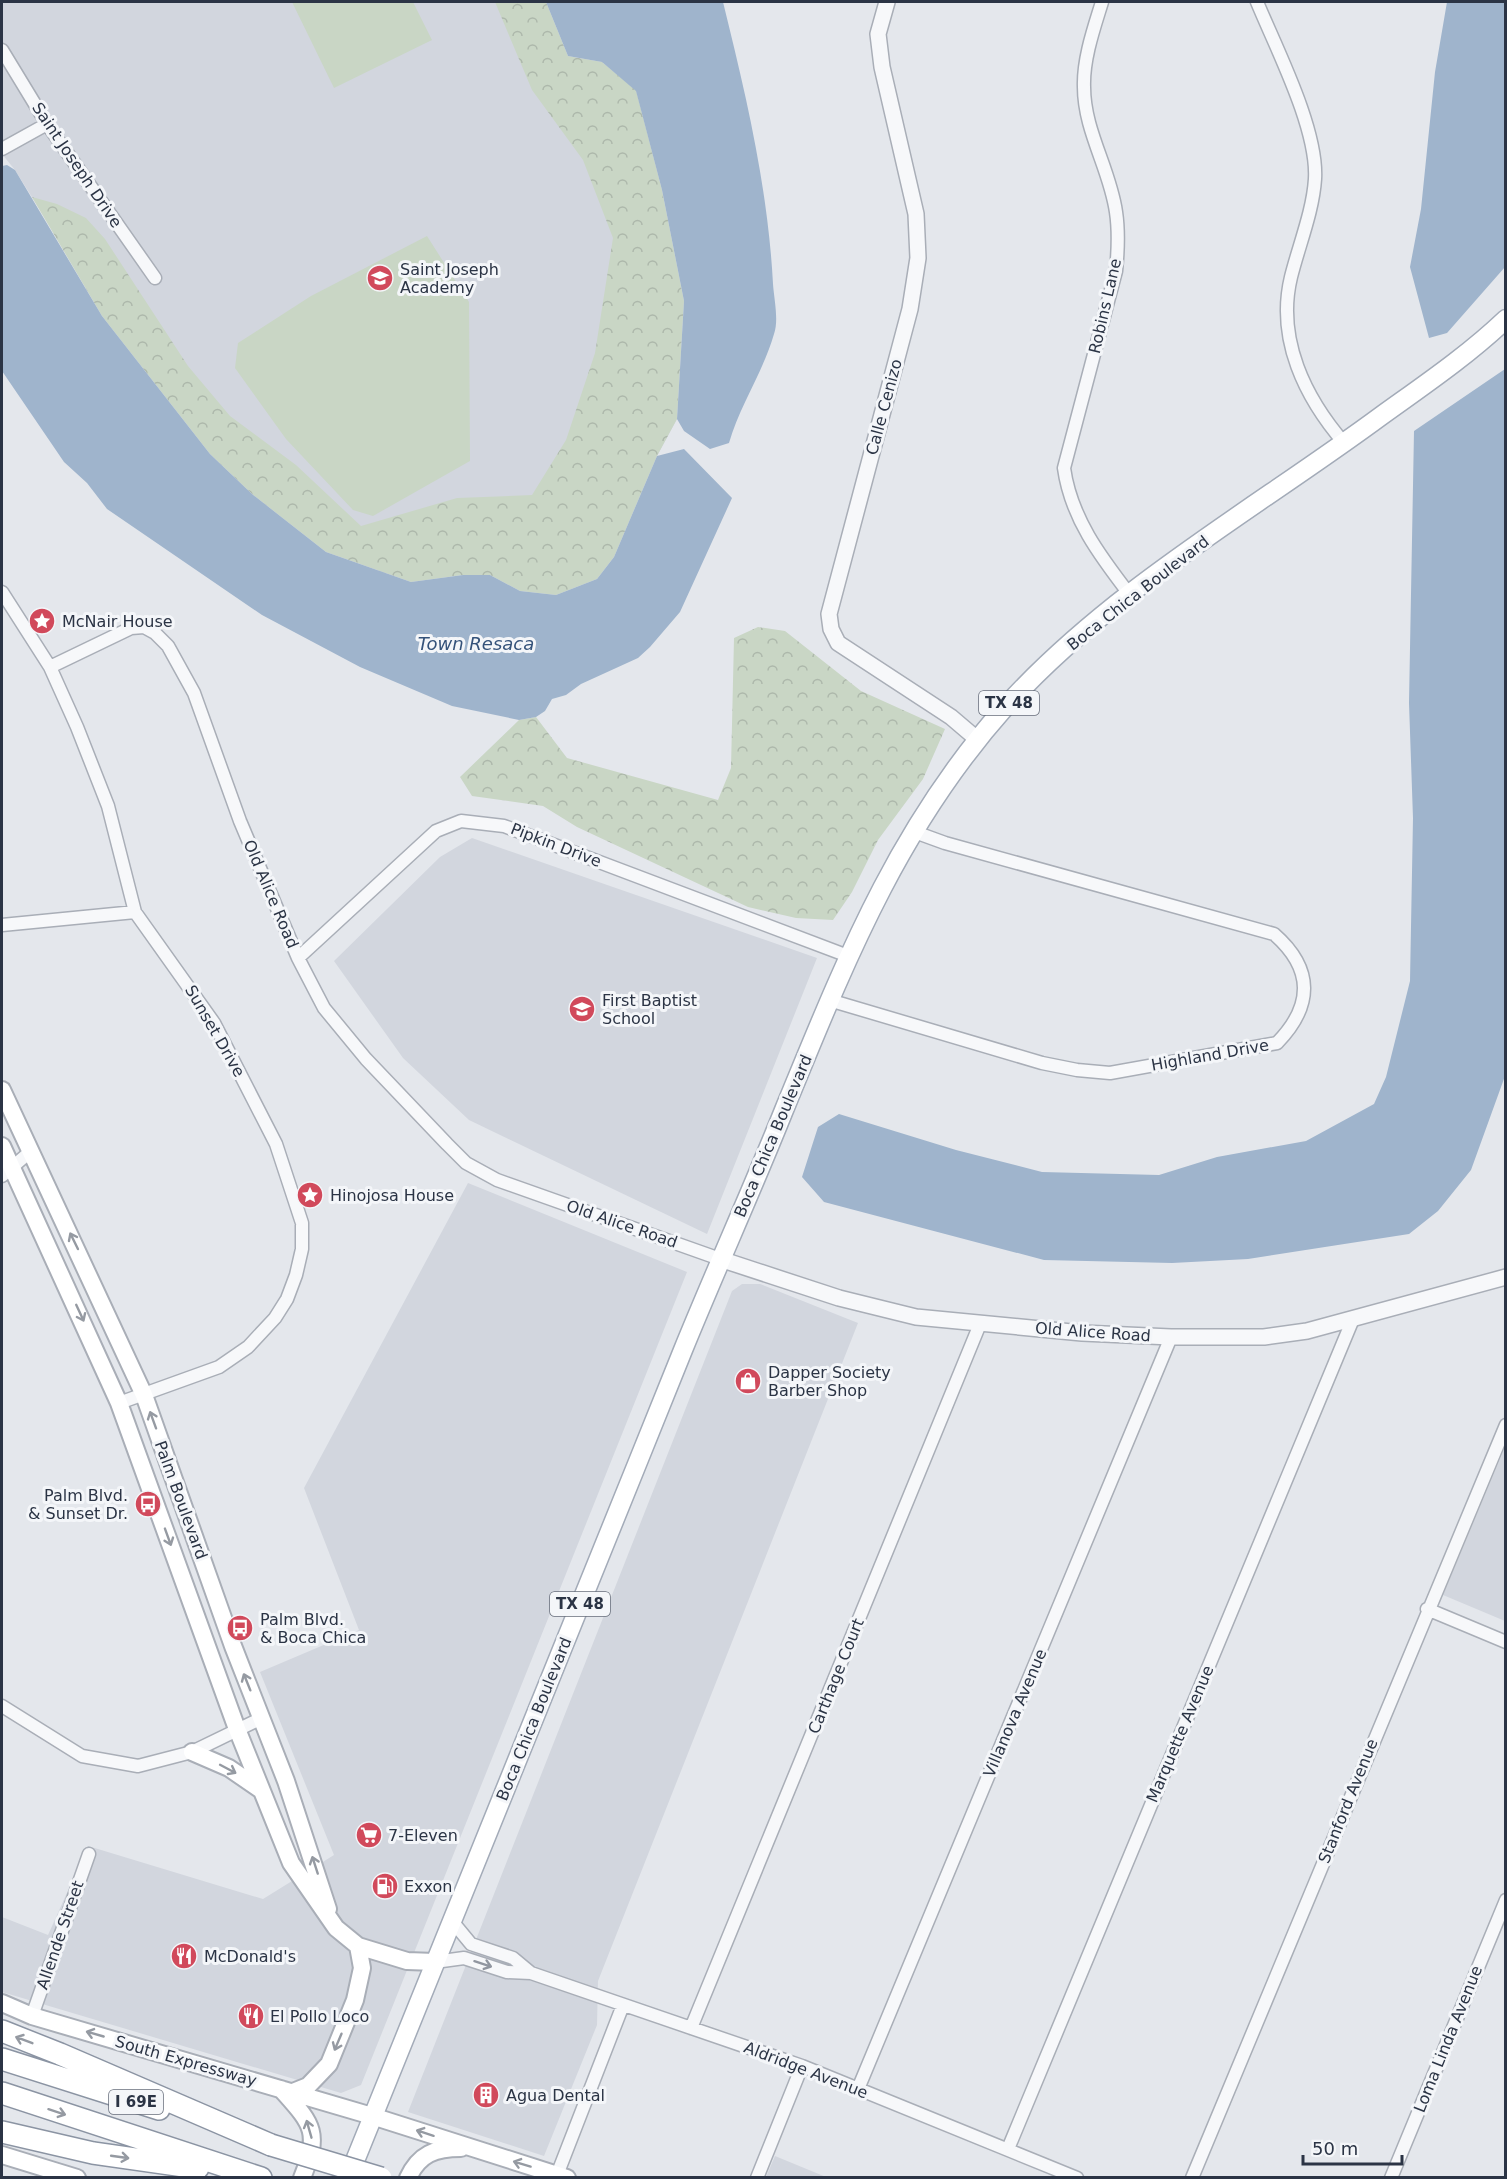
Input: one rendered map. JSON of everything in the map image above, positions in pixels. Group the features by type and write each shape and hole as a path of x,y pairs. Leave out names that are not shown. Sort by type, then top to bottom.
{"highway":[{"path":"2,2031 271,2145"},
{"name":"I 69E","path":"2,2059 381,2178"},
{"name":"I 69E","path":"2,2093 259,2177"},
{"path":"2,2132 93,2153 259,2177"}],"main road":[{"name":"Boca Chica Boulevard","path":"348,2178 720,1259 848,956 871,905 912,831 936,794 978,740 1009,703 1055,657 1130,595 1447,370 1506,319"},
{"name":"Palm Boulevard","path":"2,1090 144,1395 290,1791 332,1921"},
{"name":"Palm Boulevard","path":"2,1146 7,1171 119,1403 237,1729 291,1863 342,1935 358,1946 407,1961 435,1962"},
{"path":"192,1752 229,1768 261,1790"},
{"path":"302,2178 311,2153 312,2130 287,2090 308,2086 329,2064 357,1991 362,1968 358,1946"},
{"name":"South Expressway","path":"2,2003 32,2016 287,2090 562,2176"},
{"path":"408,2178 420,2157 431,2152 458,2148 477,2150"},
{"path":"2,2155 77,2178"}],"street":[{"name":"Calle Cenizo","path":"887,2 878,34 882,67 916,214 918,258 910,309 829,614 838,643 951,717 978,740"},
{"name":"Robins Lane","path":"1102,2 1087,58 1083,88 1090,126 1116,210 1119,246 1116,272 1064,468 1068,493 1079,520 1102,558 1130,595"},
{"path":"1257,2 1312,144 1315,179 1290,280 1287,319 1294,361 1329,425 1345,444"},
{"name":"Saint Joseph Drive","path":"2,50 47,124 155,278"},
{"path":"2,149 47,124"},
{"name":"Sunset Drive","path":"2,592 50,667 108,806 135,912 214,1023 276,1144 302,1223 302,1250 296,1275 275,1318 248,1347 219,1367 119,1403"},
{"name":"Old Alice Road","path":"50,667 131,628 144,627 155,633 168,646 195,693 240,821 298,958 324,1008 366,1059 466,1163 496,1180 795,1285 916,1317 980,1324 1171,1337 1264,1337 1306,1331 1506,1276"},
{"name":"Pipkin Drive","path":"298,958 436,831 461,821 504,826 848,956"},
{"name":"Highland Drive","path":"829,1000 1042,1063 1077,1070 1110,1072 1277,1042 1294,1025 1305,997 1300,969 1285,943 1274,934 945,843 912,831"},
{"path":"2,925 135,912"},
{"path":"7,1171 31,1151"},
{"name":"Marquette Avenue","path":"1008,2149 1353,1319"},
{"name":"Carthage Court","path":"691,2028 980,1324"},
{"name":"Villanova Avenue","path":"858,2089 1171,1337"},
{"name":"Stanford Avenue","path":"1192,2178 1427,1609 1506,1425"},
{"path":"1427,1609 1506,1642"},
{"path":"2,1706 82,1756 138,1766 192,1752 262,1718"},
{"name":"Allende Street","path":"32,2016 89,1854"},
{"name":"Loma Linda Avenue","path":"1391,2178 1506,1899"},
{"name":"Aldridge Avenue","path":"452,1921 471,1944 513,1958 531,1973"},
{"name":"Aldridge Avenue","path":"435,1962 464,1958 507,1972 531,1973 802,2066 1077,2178"},
{"path":"562,2176 623,2005"},
{"path":"757,2178 802,2066"}],"shaded area":[{"name":"Saint Joseph Academy","path":"2,2 546,2 677,419 657,456 382,574 68,255 15,170 2,154"},
{"name":"First Baptist School","path":"472,838 817,958 707,1234 469,1120 403,1058 334,961 440,857"},
{"path":"468,1183 687,1272 361,2085 341,2093 2,1992 2,1917 48,1935 88,1846 263,1899 334,1855 260,1672 359,1630 304,1488"},
{"path":"742,1284 760,1284 858,1323 598,1981 597,2025 544,2156 408,2112 732,1291"},
{"path":"1505,1447 1505,1621 1443,1595"},
{"path":"775,2156 826,2177 766,2177"}],"green space":[{"path":"292,2 413,2 432,40 334,88"},
{"path":"495,2 546,2 568,56 602,62 636,90 662,190 684,301 677,419 657,456 614,557 597,579 556,595 520,591 490,575 463,575 411,582 326,552 252,494 210,454 102,316 32,197 57,204 86,218 105,239 188,366 230,416 296,465 361,526 457,498 532,495 566,440 595,353 613,238 583,160 532,90"},
{"path":"427,236 469,302 470,461 373,516 353,510 286,439 235,368 238,343 311,296"},
{"path":"758,627 785,631 861,691 945,729 923,779 878,840 852,892 833,920 796,918 748,907 577,827 543,806 472,796 460,777 519,720 536,717 567,758 718,800 731,768 734,638"}],"water":[{"path":"546,2 723,2 748,107 761,177 776,316 775,328 764,362 739,415 729,443 710,449 684,431 677,419 684,301 662,190 636,91 602,62 568,56"},
{"path":"1447,2 1505,2 1505,267 1447,333 1429,338 1410,267 1421,209 1435,72"},
{"name":"Town Resaca","path":"7,165 15,170 102,316 210,454 252,494 326,552 411,582 463,575 490,575 520,591 556,595 597,579 614,557 657,456 684,449 732,498 680,612 638,658 581,684 566,695 552,699 545,711 536,717 519,720 452,706 360,667 262,615 107,509 87,483 64,462 2,371 2,166"},
{"path":"1505,369 1505,1076 1471,1170 1438,1211 1409,1234 1248,1259 1172,1263 1044,1260 824,1202 802,1177 818,1127 839,1114 956,1150 1042,1172 1159,1175 1217,1157 1306,1141 1374,1104 1386,1077 1410,981 1413,818 1409,703 1414,431"}],"place":[{"name":"Saint Joseph Academy","path":"380,278"},
{"name":"McNair House","path":"42,621"},
{"name":"First Baptist School","path":"582,1009"},
{"name":"Hinojosa House","path":"310,1195"},
{"name":"Dapper Society Barber Shop","path":"748,1381"},
{"name":"Palm Blvd. & Sunset Dr.","path":"148,1504"},
{"name":"Palm Blvd. & Boca Chica","path":"240,1628"},
{"name":"7-Eleven","path":"369,1835"},
{"name":"Exxon","path":"385,1886"},
{"name":"McDonald's","path":"184,1956"},
{"name":"El Pollo Loco","path":"251,2016"},
{"name":"Agua Dental","path":"486,2095"}]}
